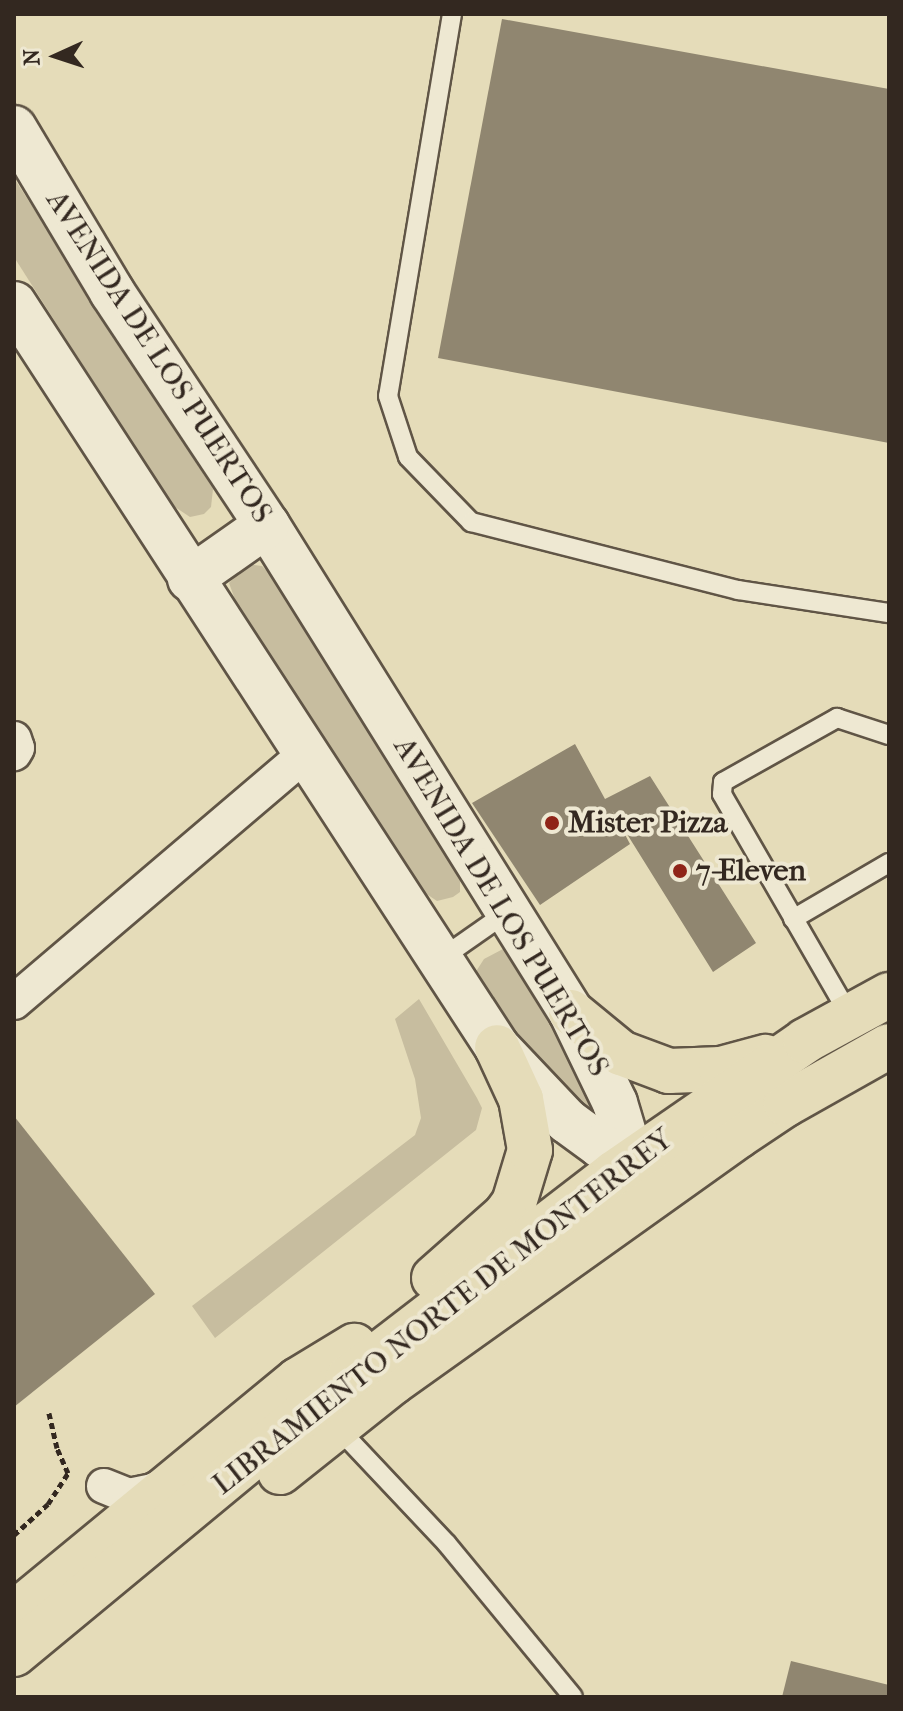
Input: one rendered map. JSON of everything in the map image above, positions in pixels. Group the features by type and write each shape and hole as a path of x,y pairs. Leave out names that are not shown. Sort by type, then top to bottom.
{"main road":[{"name":"LIBRAMIENTO NORTE DE MONTERREY","path":"632,1160 805,1041 869,1022 889,995"},
{"path":"571,1012 621,1053 669,1071 691,1072 742,1064 805,1041"},
{"path":"239,1428 355,1390 613,1196 632,1160 662,1156 686,1145 828,1058 869,1022"},
{"name":"LIBRAMIENTO NORTE DE MONTERREY","path":"19,1674 355,1390 786,1104 889,1046"},
{"path":"355,1390 474,1255 504,1216 525,1174 530,1150 521,1099 497,1047"},
{"path":"14,1614 298,1380 352,1348 504,1216"}],"street":[{"name":"AVENIDA DE LOS PUERTOS","path":"14,128 112,292 267,525 571,1012 615,1103 632,1160"},
{"name":"AVENIDA DE LOS PUERTOS","path":"14,304 497,1047 567,1121 601,1146 632,1160"},
{"path":"190,579 267,525"},
{"path":"14,739 17,748 14,753"},
{"path":"14,1002 307,753"}],"lane":[{"path":"452,14 388,396 408,457 471,522 738,590 889,613"},
{"path":"869,1022 793,919 722,794 723,782 837,718 889,735"},
{"path":"793,919 889,863"},
{"path":"439,960 509,911"},
{"path":"355,1390 447,1544 573,1697"}],"path":[{"path":"14,1535 48,1504 68,1473 57,1448 49,1413"}],"shaded area":[{"path":"14,178 213,489 211,507 204,514 190,517 172,505 14,257"},
{"path":"247,564 262,566 271,575 460,872 460,892 453,897 437,901 425,893 237,605 229,583"},
{"path":"503,949 513,952 598,1105 588,1114 561,1106 475,973 484,959"},
{"path":"419,999 482,1108 476,1130 215,1338 192,1306 415,1135 421,1118 415,1079 395,1019"}],"building":[{"path":"502,19 889,89 889,443 438,358"},
{"path":"575,744 605,799 650,776 756,943 713,972 612,810 630,844 540,905 472,803"},
{"path":"14,1116 155,1294 14,1407"},
{"path":"791,1661 889,1685 889,1697 782,1697"}],"place":[{"name":"Mister Pizza","path":"552,823"},
{"name":"7-Eleven","path":"680,871"}]}
